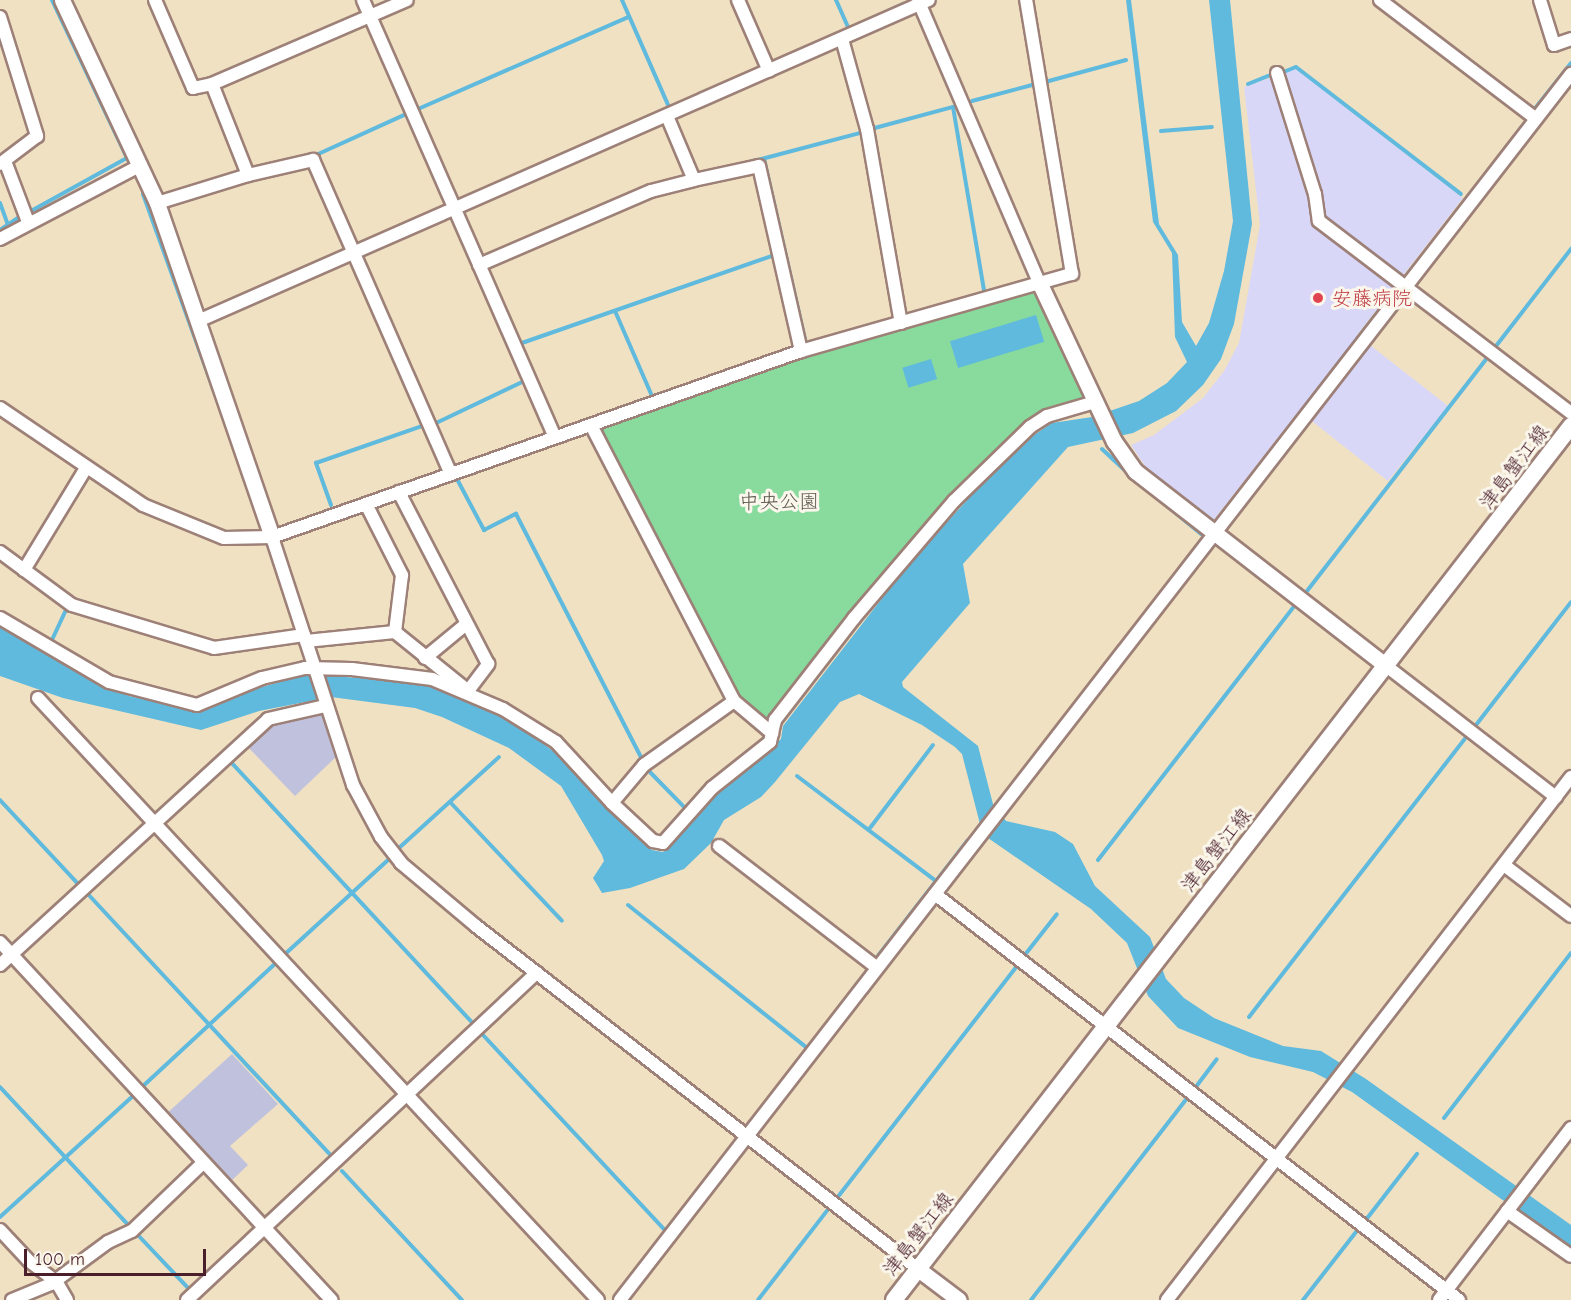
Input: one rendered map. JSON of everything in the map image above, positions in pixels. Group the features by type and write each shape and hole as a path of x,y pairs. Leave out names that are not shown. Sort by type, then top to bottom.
{"main road":[{"name":"津島蟹江線","path":"894,1300 1571,426"}],"street":[{"path":"62,0 157,203 272,537 325,705 366,812 401,863 537,973 959,1300"},
{"path":"155,0 193,88 212,84 407,0"},
{"path":"363,0 555,437"},
{"path":"738,0 769,71"},
{"path":"0,408 143,505 224,538 272,537 801,351 1072,274 1026,0"},
{"path":"1380,0 1536,119"},
{"path":"1540,0 1554,45 1571,39"},
{"path":"198,321 842,39 922,1 1040,284 1114,441 1135,471 1556,797"},
{"path":"0,17 37,136 2,162 28,222"},
{"path":"842,39 867,129 901,323"},
{"path":"1277,73 1315,194 1319,221 1571,413"},
{"path":"620,1300 876,967 1000,811 1212,531 1407,286 1571,74"},
{"path":"212,84 248,175"},
{"path":"667,116 694,180"},
{"path":"157,203 248,175 313,160 451,474"},
{"path":"0,239 28,222 141,165"},
{"path":"479,265 651,191 759,166 801,351"},
{"path":"0,552 72,604 214,648 305,638 395,632 468,691 556,742 652,841 663,843 712,788 770,742 775,720 854,618 954,501 1030,427 1047,416 1097,407"},
{"path":"591,425 734,702 772,733"},
{"path":"24,570 86,468"},
{"path":"399,492 465,625 488,664 468,691"},
{"path":"366,504 402,575 395,632"},
{"path":"0,618 109,682 197,705 262,678 315,669 352,669 432,679 468,691"},
{"path":"425,658 465,625"},
{"path":"38,698 598,1300"},
{"path":"612,802 644,765 734,702"},
{"path":"0,964 268,719 325,705"},
{"path":"1167,1300 1571,777"},
{"path":"718,846 876,967"},
{"path":"1504,865 1571,916"},
{"path":"935,894 1277,1158 1442,1295 1459,1300"},
{"path":"0,942 331,1300"},
{"path":"187,1300 408,1096 537,973"},
{"path":"1442,1295 1571,1128"},
{"path":"12,1300 56,1281 108,1242 132,1231 203,1163"},
{"path":"1509,1210 1571,1256"},
{"path":"0,1230 29,1261 56,1281 67,1300"}],"shaded area":[{"name":"安藤病院","path":"1296,69 1463,198 1357,335 1448,406 1388,481 1299,411 1213,521 1145,466 1131,445 1154,435 1203,398 1224,371 1239,343 1260,225 1244,87"},
{"path":"322,713 337,756 295,796 245,744 265,725"},
{"path":"232,1054 278,1104 230,1146 248,1165 228,1184 164,1116"}],"green space":[{"name":"中央公園","path":"1029,291 1038,294 1085,398 1027,424 766,722 739,699 598,431 602,426 823,350"}],"water":[{"path":"1126,0 1131,0 1159,224 1178,255 1182,322 1196,346 1209,323 1224,271 1233,221 1209,0 1230,0 1252,224 1234,324 1221,359 1203,385 1176,411 1133,433 1068,447 963,564 970,603 902,682 903,687 978,746 993,804 1006,821 1055,832 1073,844 1095,886 1150,937 1166,979 1184,998 1214,1018 1283,1046 1321,1051 1366,1079 1571,1225 1571,1249 1352,1092 1313,1072 1250,1057 1178,1028 1148,996 1127,943 1091,909 988,838 980,824 962,754 922,725 859,694 840,702 761,797 724,820 711,843 684,869 630,888 602,893 593,878 604,861 602,855 561,786 509,748 442,717 415,708 331,697 259,711 201,730 63,698 0,676 0,625 84,675 129,696 197,711 244,692 308,674 422,683 449,692 518,725 568,763 652,850 663,852 720,788 781,739 783,726 911,561 972,495 1034,435 1052,423 1092,417 1139,401 1167,383 1187,362 1175,337 1172,253 1153,222"},
{"path":"1036,315 1044,342 958,368 950,341"},
{"path":"931,359 937,379 908,388 902,368"}],"waterway":[{"path":"31,211 127,158 52,0"},
{"path":"622,0 669,107"},
{"path":"836,0 849,29 903,4"},
{"path":"418,109 629,17"},
{"path":"1045,82 1126,60"},
{"path":"1533,111 1571,63"},
{"path":"1281,73 1296,67 1461,194"},
{"path":"1248,84 1273,74"},
{"path":"972,101 1036,84"},
{"path":"871,129 956,106"},
{"path":"953,107 984,291"},
{"path":"316,155 404,115"},
{"path":"1405,278 1528,119"},
{"path":"1161,131 1212,127"},
{"path":"754,161 864,132"},
{"path":"764,159 805,340"},
{"path":"143,194 214,391"},
{"path":"0,203 8,225"},
{"path":"574,218 608,203"},
{"path":"0,230 21,216"},
{"path":"1496,346 1571,249"},
{"path":"519,344 774,255"},
{"path":"1239,492 1398,286"},
{"path":"615,311 652,396"},
{"path":"1307,591 1488,357"},
{"path":"434,424 524,381 522,377"},
{"path":"331,505 316,463 425,425"},
{"path":"1102,449 1130,475"},
{"path":"457,479 484,530 516,514 643,761"},
{"path":"1161,501 1201,534"},
{"path":"1182,565 1207,533"},
{"path":"1476,725 1571,602"},
{"path":"51,642 68,606"},
{"path":"1098,860 1293,608"},
{"path":"1005,794 1121,645"},
{"path":"1249,1017 1465,739"},
{"path":"870,828 933,745"},
{"path":"399,848 499,757"},
{"path":"229,760 472,1022"},
{"path":"647,769 685,808"},
{"path":"797,776 936,881"},
{"path":"0,800 79,885"},
{"path":"450,802 562,921"},
{"path":"874,961 968,840"},
{"path":"284,955 389,859"},
{"path":"86,892 331,1156"},
{"path":"628,905 807,1048"},
{"path":"1024,956 1057,914"},
{"path":"1444,1118 1571,953"},
{"path":"142,1087 278,961"},
{"path":"837,1198 1018,965"},
{"path":"770,1097 870,967"},
{"path":"483,1035 665,1230"},
{"path":"1195,1088 1217,1059"},
{"path":"0,1087 130,1227"},
{"path":"0,1217 135,1094"},
{"path":"1031,1300 1188,1097"},
{"path":"622,1288 735,1142"},
{"path":"1365,1221 1417,1154"},
{"path":"342,1171 462,1300"},
{"path":"758,1300 830,1207"},
{"path":"1303,1300 1359,1228"},
{"path":"136,1233 188,1288"}],"place":[{"name":"安藤病院","path":"1318,298"}]}
